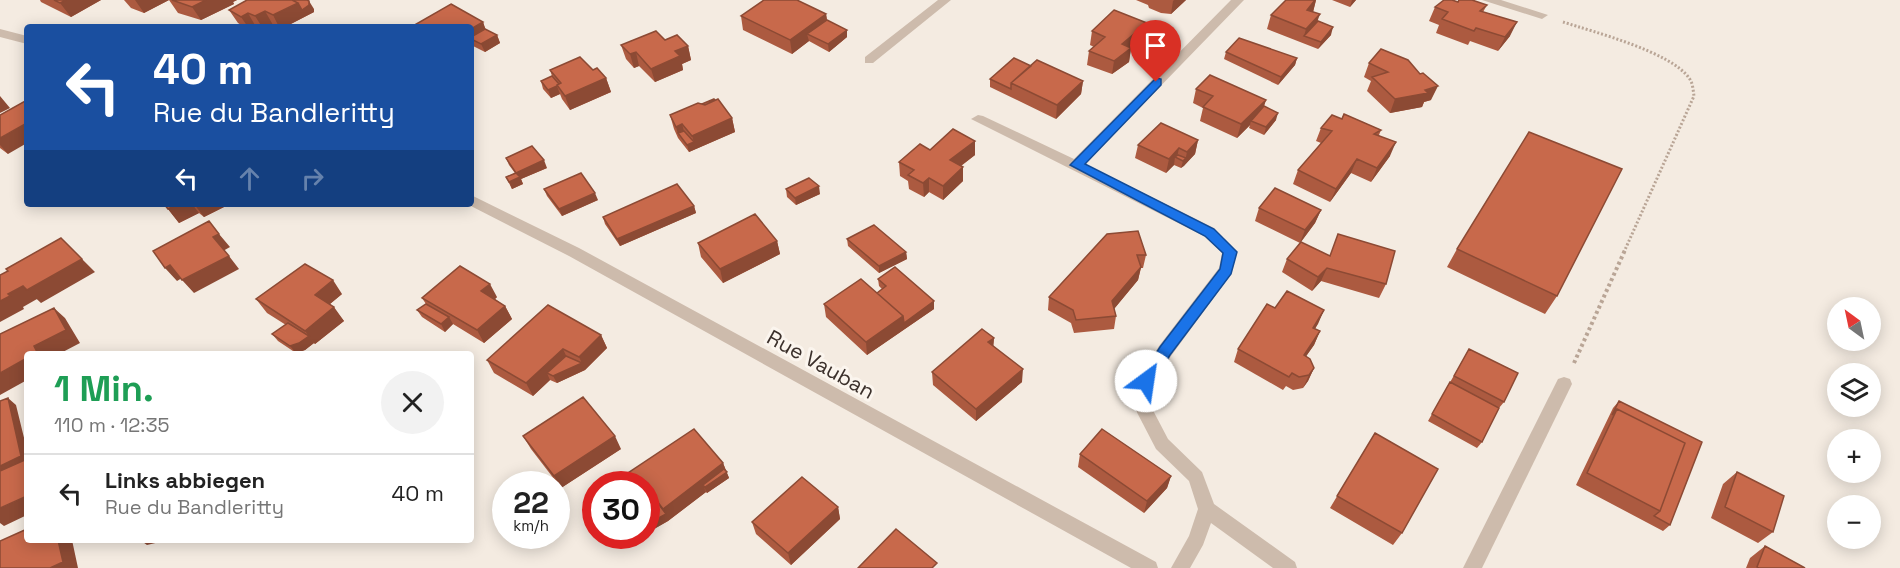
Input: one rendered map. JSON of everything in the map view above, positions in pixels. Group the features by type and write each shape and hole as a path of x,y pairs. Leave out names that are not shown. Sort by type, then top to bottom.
{"street":[{"path":"869,60 945,0"},
{"path":"1076,165 1238,0"},
{"path":"1488,0 1542,15"},
{"path":"0,33 24,39"},
{"path":"978,119 1209,232 1230,252 1226,270 1165,351 1137,397 1162,444 1196,477 1207,509 1288,568"},
{"name":"Rue Vauban","path":"474,202 574,252 1149,568"},
{"path":"1472,568 1564,384"},
{"path":"1180,568 1197,538 1207,509"}],"path":[{"path":"1542,15 1629,43 1663,59 1689,77 1694,96 1564,384"}],"building":[{"path":"172,0 206,0 192,7"},
{"path":"247,0 292,0 298,3 273,15 265,11 255,16 248,13 241,17 229,10"},
{"path":"292,0 307,0 309,5 302,10 298,3"},
{"path":"764,0 797,0 826,14 790,40 741,16"},
{"path":"1286,0 1315,0 1307,10 1320,14 1306,29 1271,15"},
{"path":"1444,0 1458,2 1459,0 1472,0 1487,5 1480,11 1517,22 1505,37 1476,28 1474,31 1442,19 1448,12 1435,7"},
{"path":"451,4 483,22 474,27 474,24 416,24"},
{"path":"1114,10 1147,23 1122,44 1131,48 1114,61 1089,51 1105,37 1092,31"},
{"path":"827,20 847,30 828,44 807,34"},
{"path":"1318,21 1333,27 1321,42 1304,36"},
{"path":"485,29 497,35 481,44 474,40 474,35"},
{"path":"656,31 665,40 677,35 688,46 675,51 680,56 651,69 636,52 630,54 621,45"},
{"path":"1239,38 1297,58 1281,77 1226,52"},
{"path":"1381,49 1408,60 1420,74 1423,73 1438,86 1425,90 1428,93 1395,99 1372,77 1388,72 1369,63"},
{"path":"580,57 593,70 597,68 606,78 565,96 557,85 561,83 550,70"},
{"path":"1014,58 1031,66 1011,83 1011,89 990,79"},
{"path":"1037,60 1083,81 1057,105 1011,83"},
{"path":"1210,75 1266,100 1241,124 1203,107 1213,96 1196,89"},
{"path":"552,76 559,84 548,90 541,81"},
{"path":"718,99 732,118 692,136 682,124 676,127 670,115 698,103 705,105"},
{"path":"24,102 24,125 0,138 0,115"},
{"path":"1264,106 1278,113 1266,127 1251,121"},
{"path":"1344,114 1381,130 1374,134 1396,142 1377,168 1357,159 1336,189 1298,170 1332,131 1321,128 1332,115 1342,119"},
{"path":"1161,123 1198,140 1187,152 1179,148 1169,159 1138,145"},
{"path":"953,129 975,141 950,160 963,167 943,186 929,178 923,183 908,175 914,170 899,162 920,144 930,150"},
{"path":"684,131 694,142 687,145 678,133"},
{"path":"1529,132 1622,169 1557,296 1457,249"},
{"path":"532,146 544,160 516,173 506,158"},
{"path":"1178,155 1186,158 1183,161 1175,157"},
{"path":"516,173 520,177 509,182 506,177"},
{"path":"581,173 595,193 559,209 544,189"},
{"path":"809,178 819,186 795,198 786,189"},
{"path":"677,184 694,206 617,239 603,217"},
{"path":"1275,188 1321,210 1305,230 1259,208"},
{"path":"755,214 777,241 720,269 698,243"},
{"path":"209,221 219,234 213,237 229,256 182,280 170,265 165,268 153,251"},
{"path":"874,225 906,252 879,266 847,239"},
{"path":"1138,231 1146,255 1137,255 1141,267 1112,301 1116,316 1076,320 1073,310 1049,297 1107,234"},
{"path":"1338,234 1395,251 1386,284 1327,268 1318,277 1287,259 1301,242 1330,256"},
{"path":"61,238 82,259 27,290 23,286 0,301 0,275 8,271 6,269"},
{"path":"305,264 333,280 315,295 334,307 305,331 256,299"},
{"path":"460,266 490,284 481,291 505,306 477,330 422,298"},
{"path":"895,267 934,301 904,323 903,316 877,293 886,286 878,279"},
{"path":"861,279 903,316 866,342 824,304"},
{"path":"1287,291 1324,310 1313,328 1320,331 1304,355 1310,359 1314,368 1309,375 1299,377 1292,373 1289,377 1238,349 1267,304 1275,308"},
{"path":"426,304 449,317 441,324 417,310"},
{"path":"548,305 601,335 579,357 563,349 526,383 487,360"},
{"path":"54,308 66,330 34,346 36,351 24,351 24,360 0,373 0,334"},
{"path":"288,323 309,336 290,346 272,334"},
{"path":"982,329 994,338 988,342 1023,369 976,409 932,372"},
{"path":"1469,349 1518,373 1504,402 1454,376"},
{"path":"566,356 582,363 553,376 547,373"},
{"path":"1450,382 1499,408 1482,442 1432,414"},
{"path":"583,397 615,436 562,471 550,471 523,436"},
{"path":"8,398 21,456 0,466 0,401"},
{"path":"1619,401 1702,442 1670,525 1654,516 1660,511 1685,443 1617,409 1612,415"},
{"path":"1617,409 1685,443 1660,511 1587,473"},
{"path":"694,429 723,463 663,509 660,505 660,471 631,471"},
{"path":"1102,429 1171,476 1147,501 1080,454"},
{"path":"1375,433 1438,469 1402,533 1337,496"},
{"path":"24,460 24,497 0,508 0,471"},
{"path":"724,469 727,472 705,487 703,485"},
{"path":"1737,472 1784,496 1773,532 1725,507"},
{"path":"802,477 838,507 788,553 752,522"},
{"path":"660,506 666,514 660,517"},
{"path":"896,529 937,563 932,568 858,568"},
{"path":"24,530 24,543 59,543 63,562 50,568 0,568 0,541"},
{"path":"1765,546 1805,568 1757,567"}],"route":[{"path":"1146,381 1165,351 1226,270 1230,252 1209,232 1076,165 1156,82"}]}
